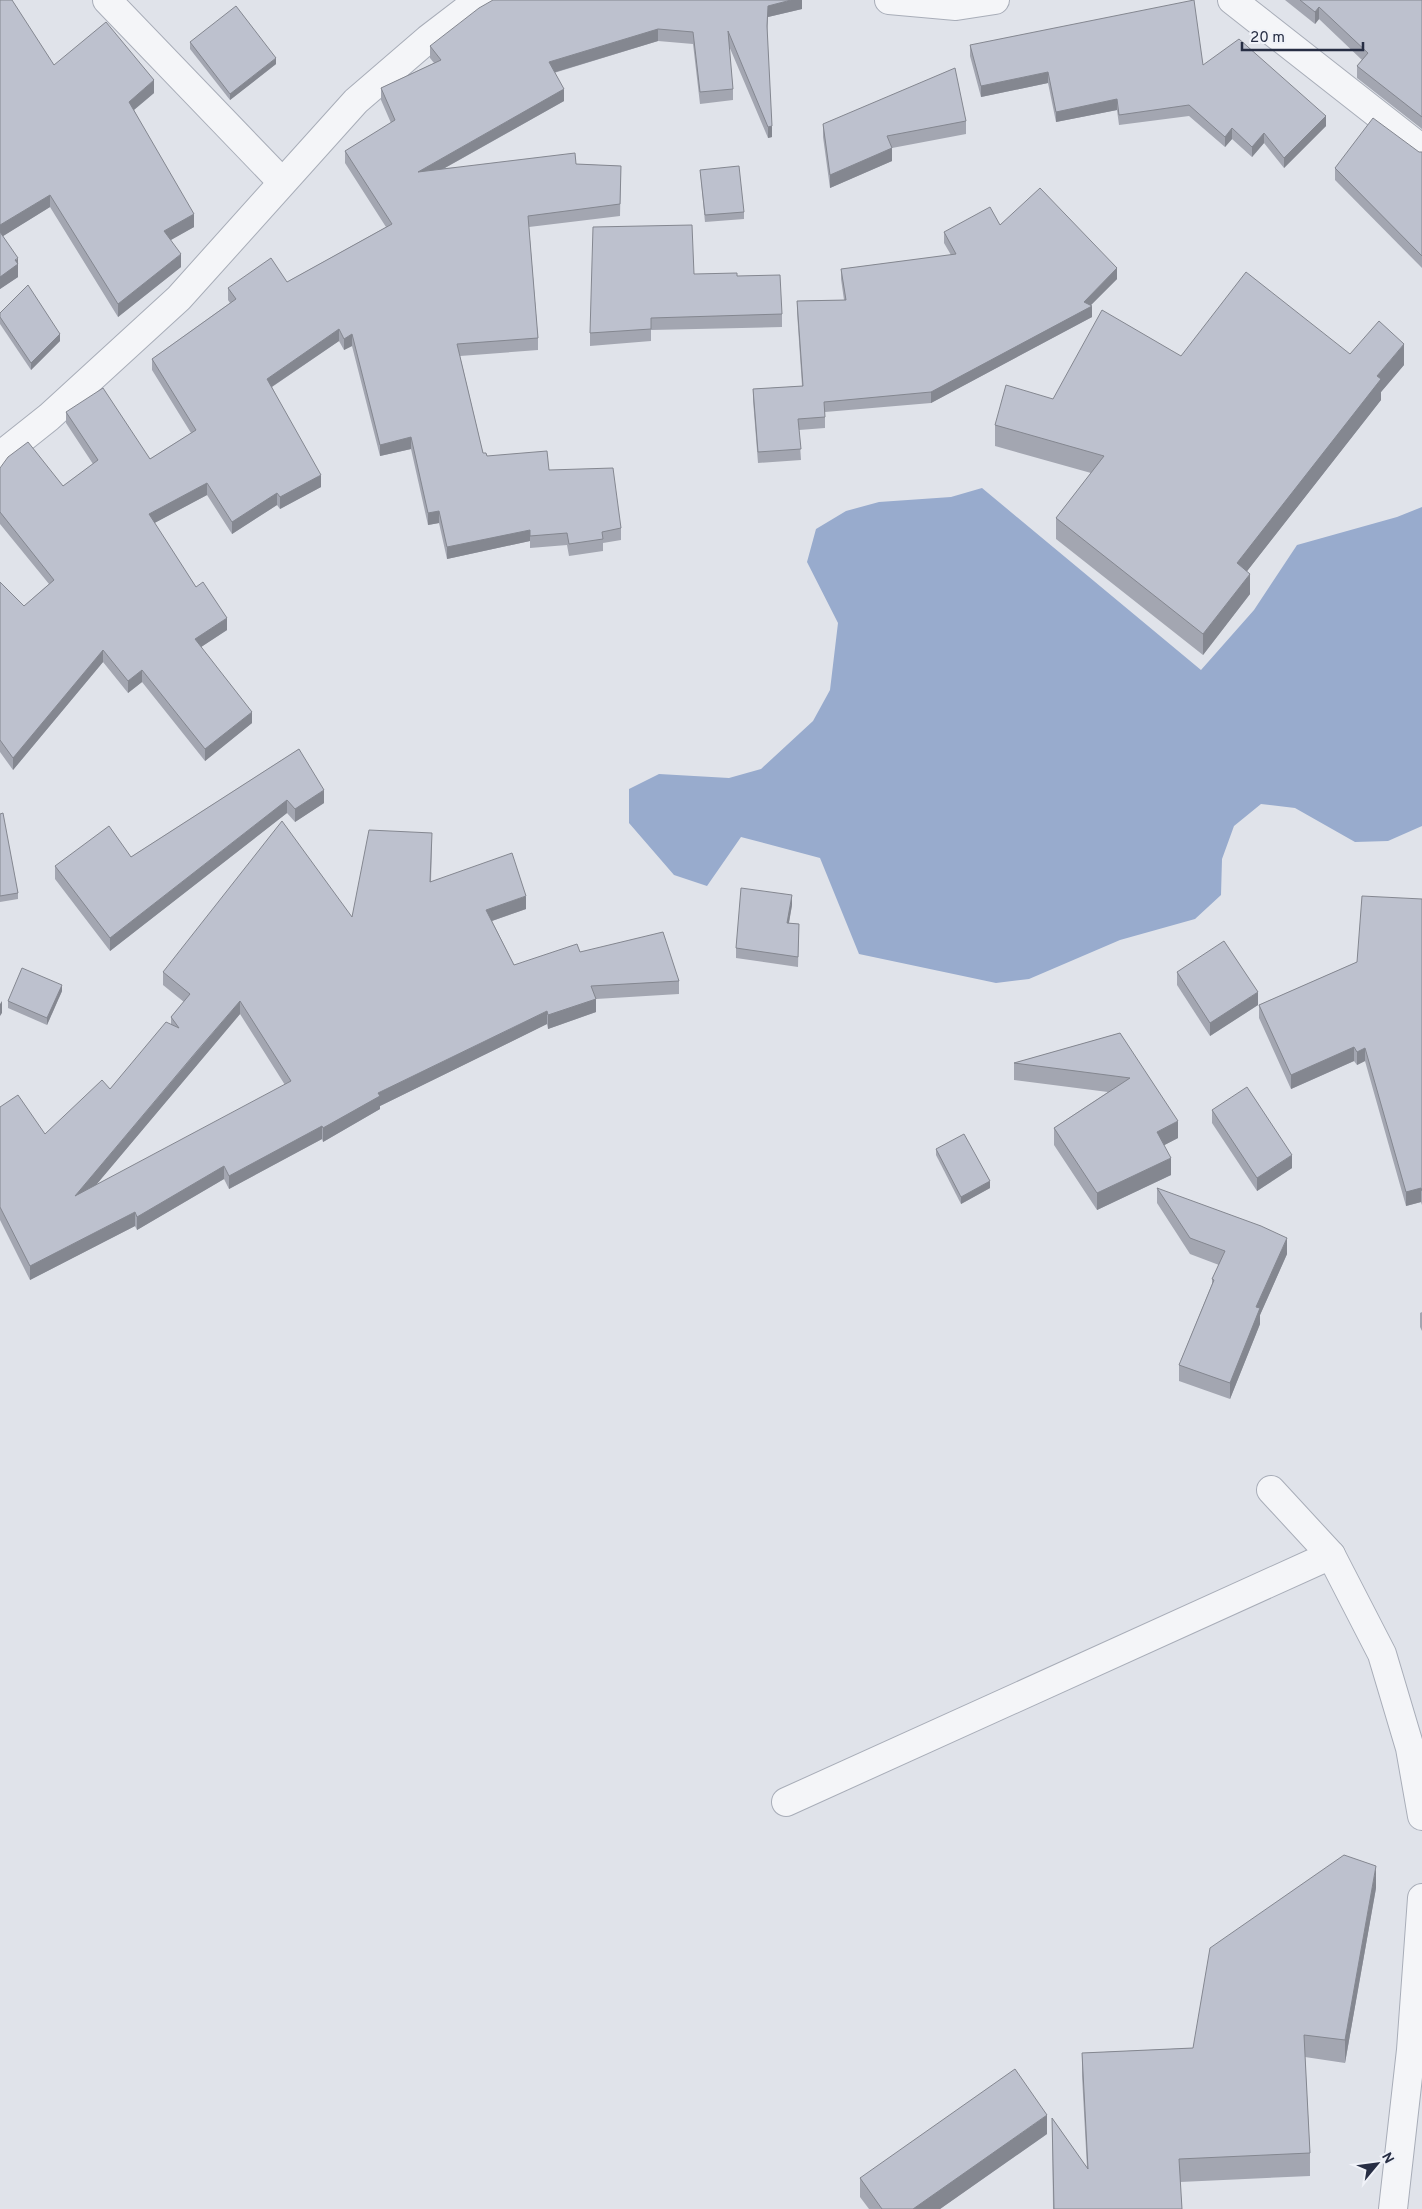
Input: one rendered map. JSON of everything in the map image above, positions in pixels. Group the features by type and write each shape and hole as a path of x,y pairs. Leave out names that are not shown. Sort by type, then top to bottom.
{"street":[{"path":"107,0 282,182"},
{"path":"0,456 63,404 179,298 356,101 428,39 479,0"},
{"path":"889,0 956,6 996,0"},
{"path":"1232,0 1422,149"},
{"path":"1271,1490 1331,1555 1382,1654 1410,1748 1422,1816"},
{"path":"786,1802 1331,1555"},
{"path":"1393,2209 1411,2050 1422,1898"}],"water":[{"path":"982,488 1201,670 1254,610 1297,545 1397,517 1422,507 1422,826 1388,841 1355,842 1295,808 1261,804 1234,826 1222,859 1221,895 1195,919 1120,940 1029,979 996,983 859,954 820,858 741,837 707,886 674,875 629,823 629,789 659,774 729,778 761,769 813,721 830,690 838,623 807,562 816,529 846,511 879,502 951,497"}],"building":[{"path":"0,0 12,0 54,65 106,22 154,80 129,102 194,214 164,231 181,254 118,304 50,195 0,225"},
{"path":"493,0 791,0 768,6 767,26 772,126 768,127 728,31 733,89 700,92 693,32 658,29 549,62 564,89 418,172 575,153 576,164 621,166 620,204 528,216 538,338 457,344 483,453 486,453 487,456 547,451 549,470 613,468 621,528 602,532 603,539 569,544 567,533 530,536 530,530 447,547 439,511 428,513 411,437 380,445 352,334 344,339 339,329 267,379 321,475 280,497 277,493 232,522 207,483 149,514 196,587 203,582 227,618 195,639 252,712 205,749 142,670 128,681 103,650 13,758 0,740 0,582 24,606 54,580 0,512 0,468 8,457 28,442 63,486 98,460 66,412 103,388 150,459 196,430 152,359 236,299 228,288 271,258 287,282 392,224 345,151 395,120 381,88 441,60 430,46 479,8"},
{"path":"1194,0 1203,65 1239,39 1326,116 1284,158 1264,133 1252,147 1232,128 1225,137 1189,105 1119,115 1117,99 1056,112 1048,72 981,86 970,45"},
{"path":"1300,0 1422,0 1422,117 1357,66 1368,53 1319,7 1315,12"},
{"path":"236,6 276,58 230,94 190,42"},
{"path":"955,68 966,121 887,136 892,148 830,175 823,124"},
{"path":"1373,118 1419,152 1422,152 1422,256 1335,168"},
{"path":"739,166 744,212 705,215 700,170"},
{"path":"1040,188 1117,268 1084,302 1092,306 931,392 824,402 825,417 798,419 801,449 758,452 753,389 803,386 797,301 846,300 841,269 956,254 944,232 990,207 1000,225"},
{"path":"692,225 694,274 780,275 782,314 651,318 651,329 590,333 593,227"},
{"path":"0,232 18,258 15,260 18,264 0,277"},
{"path":"1246,272 1350,354 1379,321 1404,344 1377,376 1381,379 1237,563 1250,574 1203,634 1056,518 1104,456 995,425 1006,385 1053,399 1102,310 1181,356"},
{"path":"28,285 60,334 31,363 0,317 0,313"},
{"path":"299,749 324,790 295,809 287,800 110,938 55,866 109,826 131,857"},
{"path":"3,813 18,893 0,896 0,814"},
{"path":"282,821 352,917 369,830 432,833 430,882 512,853 526,896 486,910 514,965 577,944 580,952 663,932 679,981 591,986 596,999 548,1015 547,1011 378,1093 380,1096 323,1128 322,1126 229,1176 224,1166 137,1217 135,1212 30,1266 0,1207 0,1107 18,1095 45,1134 102,1080 110,1089 166,1022 179,1028 171,1017 190,994 163,972","holes":["240,1001 291,1081 75,1196"]},
{"path":"741,888 792,895 787,923 799,924 798,957 736,948"},
{"path":"1362,896 1422,899 1422,1191 1421,1188 1406,1192 1365,1048 1357,1052 1354,1047 1291,1075 1259,1005 1357,962"},
{"path":"1224,941 1258,992 1210,1023 1177,972"},
{"path":"22,968 62,985 47,1018 8,1001"},
{"path":"1120,1033 1178,1121 1157,1132 1171,1158 1097,1193 1054,1128 1130,1078 1014,1063"},
{"path":"1247,1087 1292,1155 1257,1178 1212,1110"},
{"path":"964,1134 990,1181 961,1197 936,1149"},
{"path":"1157,1188 1261,1226 1287,1238 1256,1307 1260,1308 1230,1383 1179,1365 1214,1280 1212,1279 1225,1251 1190,1238"},
{"path":"1344,1855 1376,1866 1345,2040 1304,2035 1310,2153 1179,2159 1182,2209 1054,2209 1052,2118 1088,2169 1082,2053 1193,2048 1210,1948"},
{"path":"1015,2069 1047,2115 913,2209 882,2209 860,2178"}]}
